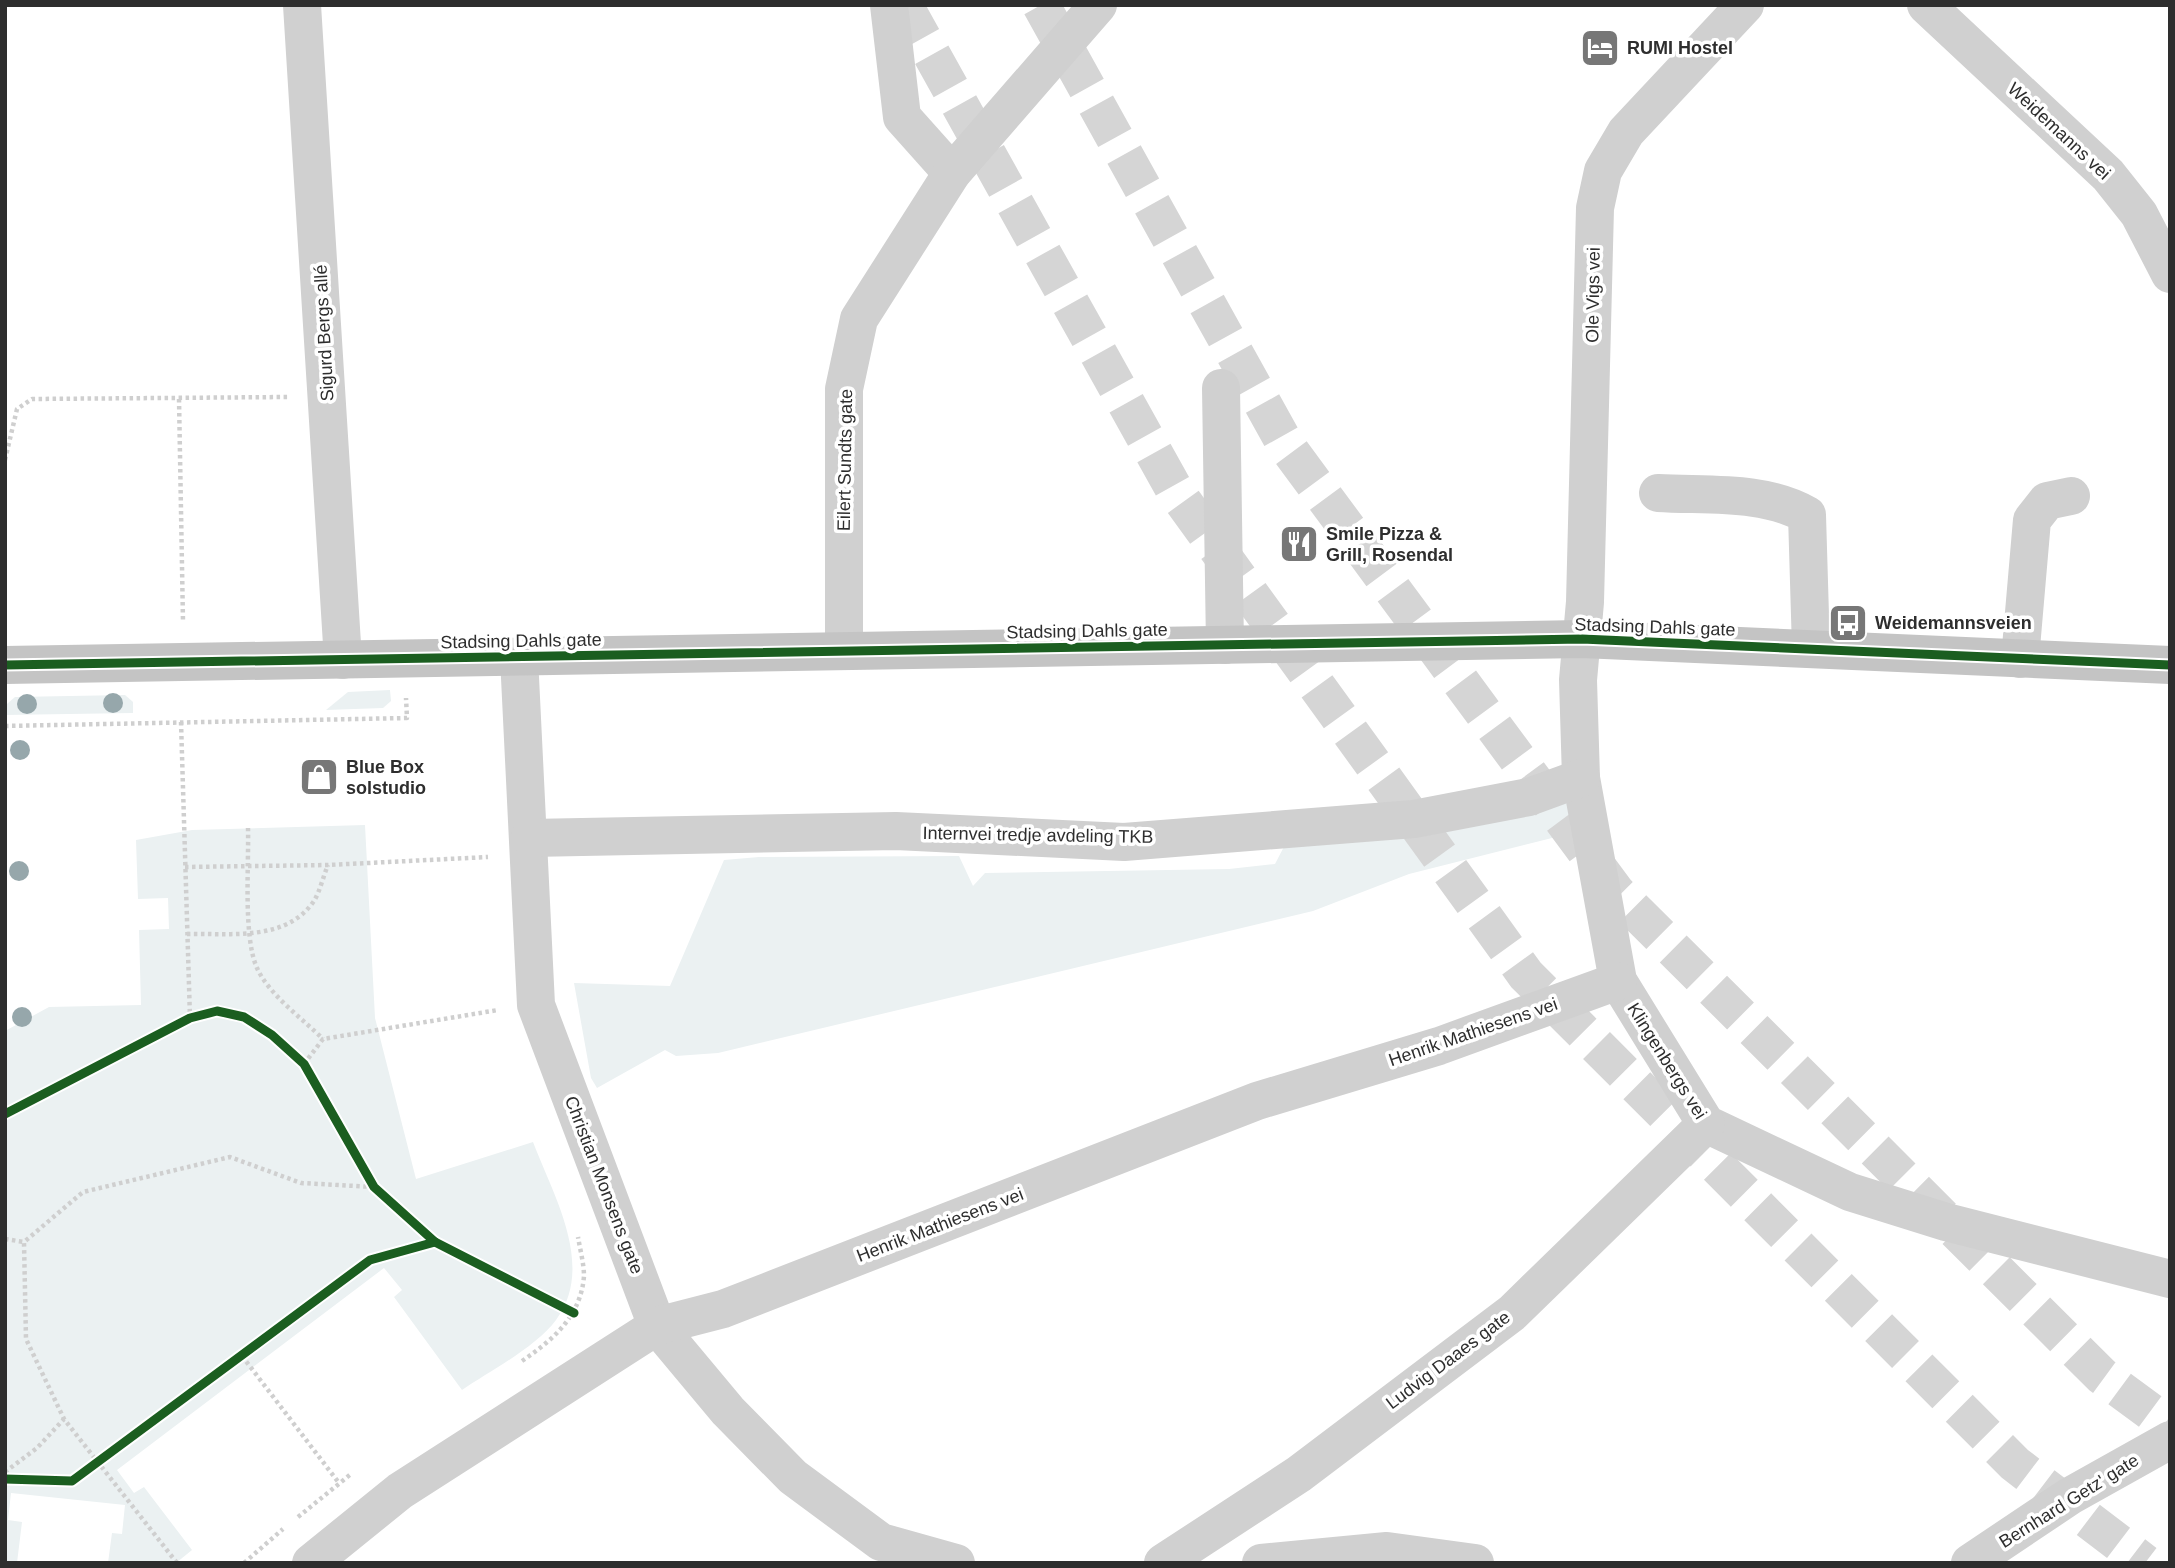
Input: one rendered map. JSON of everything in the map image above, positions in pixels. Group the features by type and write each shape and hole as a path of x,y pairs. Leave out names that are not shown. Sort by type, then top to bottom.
{"main road":[{"name":"Stadsing Dahls gate","path":"5,665 1582,639 2170,665"}],"street":[{"name":"Sigurd Bergs allé","path":"302,5 343,660"},
{"path":"889,5 902,117 951,173"},
{"name":"Eilert Sundts gate","path":"845,651 845,389 859,319 951,173 1098,5"},
{"name":"Ole Vigs vei","path":"1582,639 1595,208 1603,171 1626,132 1745,5"},
{"name":"Weidemanns vei","path":"1926,5 2108,175 2140,214 2170,274"},
{"path":"1222,388 1225,645"},
{"path":"1658,493 1766,499 1790,505 1807,515 1811,649"},
{"path":"2020,659 2032,520 2047,501 2070,496"},
{"name":"Klingenbergs vei","path":"1582,639 1578,680 1581,778 1618,981 1706,1124 1850,1192 1946,1222 2170,1279"},
{"name":"Christian Monsens gate","path":"519,657 530,838 536,1005 657,1326 728,1411 793,1477 881,1542 956,1563"},
{"name":"Internvei tredje avdeling TKB","path":"530,838 896,831 1124,842 1413,819 1529,797 1581,778"},
{"name":"Henrik Mathiesens vei","path":"311,1563 400,1491 657,1326 723,1309 1257,1101 1438,1046 1618,981"},
{"name":"Ludvig Daaes gate","path":"1163,1563 1299,1474 1512,1313 1706,1124"},
{"name":"Bernhard Getz' gate","path":"1970,1563 2070,1496 2170,1440"},
{"path":"1261,1563 1387,1551 1475,1563"}],"path":[{"path":"5,460 17,409 32,399 273,398"},
{"path":"179,399 183,617"},
{"path":"5,726 407,718 406,690"},
{"path":"177,1025 194,1017 187,934 181,723"},
{"path":"248,828 251,952 258,971 323,1039"},
{"path":"185,867 328,865 452,857"},
{"path":"187,934 278,930 298,919 314,900 328,865"},
{"path":"304,1064 323,1039 505,1009"},
{"path":"296,1057 311,1076"},
{"path":"5,1239 24,1242 83,1192 230,1157 301,1183 374,1187"},
{"path":"368,1176 374,1187 384,1196"},
{"path":"553,1340 570,1310 584,1276 577,1231"},
{"path":"24,1242 26,1339 64,1419 177,1563"},
{"path":"230,1364 252,1348"},
{"path":"242,1356 339,1483"},
{"path":"5,1472 37,1448 64,1419"},
{"path":"90,1469 109,1455"},
{"path":"5,1479 19,1479"}],"shaded area":[{"path":"390,690 391,701 383,708 326,710 348,692"},
{"path":"125,695 133,702 133,713 5,715 7,704 15,697"},
{"path":"1558,794 1569,806 1572,833 1409,874 1313,911 718,1053 676,1056 665,1050 597,1088 591,1078 574,983 670,986 724,860 759,857 959,856 973,886 985,873 1229,869 1275,864 1288,839"},
{"path":"365,825 375,1018 416,1179 533,1142 560,1207 572,1254 572,1277 567,1299 556,1320 537,1340 462,1390 394,1297 402,1290 384,1268 117,1470 134,1493 144,1487 192,1550 176,1563 108,1563 112,1533 122,1534 125,1505 11,1493 8,1520 22,1522 17,1563 5,1563 5,1031 49,1007 141,1005 139,930 169,929 168,898 138,899 136,840 192,830"}],"tunnel":[{"path":"904,5 1174,489 1526,975 2015,1464 2145,1563"},
{"path":"1041,5 1285,444 1616,892 2102,1376 2170,1426"}],"cycle path":[{"path":"5,665 1582,639 2170,665"},
{"path":"5,1114 190,1018 217,1011 244,1017 272,1035 304,1064 374,1187 435,1242 574,1313"},
{"path":"5,1479 72,1481 370,1260 435,1242"}],"place":[{"name":"RUMI Hostel","path":"1600,48"},
{"name":"Smile Pizza & Grill, Rosendal","path":"1299,544"},
{"name":"Weidemannsveien","path":"1848,623"},
{"name":"Blue Box solstudio","path":"319,777"}]}
